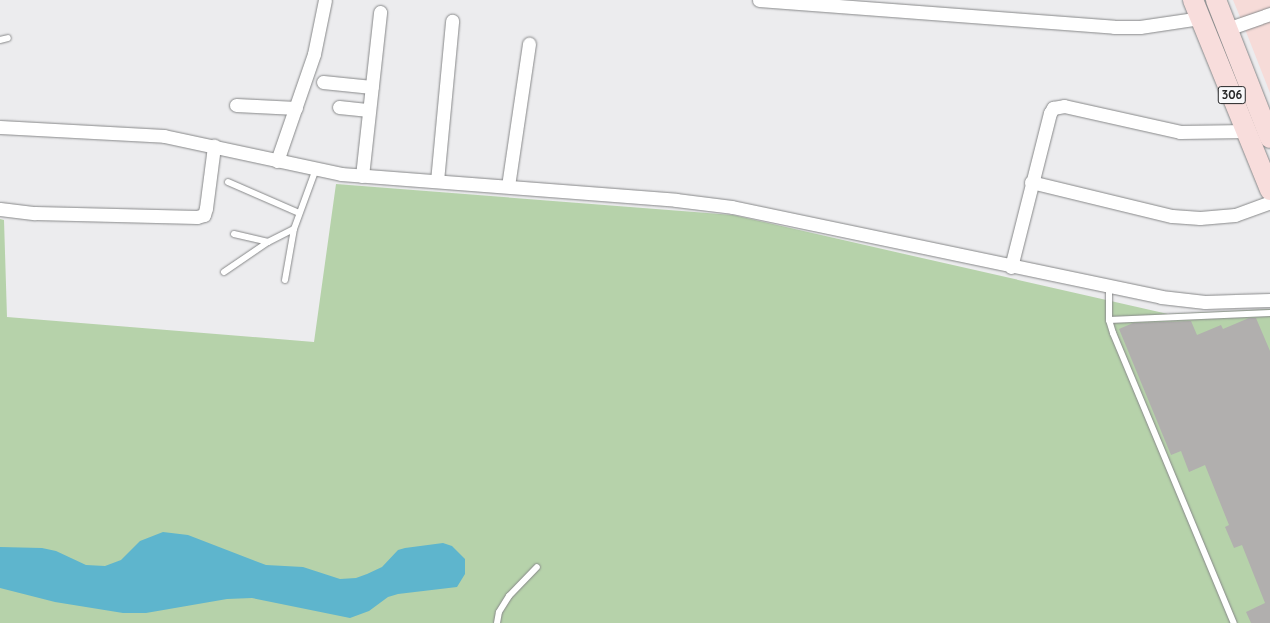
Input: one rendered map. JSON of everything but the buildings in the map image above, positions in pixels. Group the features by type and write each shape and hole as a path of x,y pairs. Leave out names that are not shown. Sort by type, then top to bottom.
{"main road":[{"name":"306","path":"1193,0 1270,190"},
{"name":"306","path":"1218,5 1227,30 1266,117 1270,138"},
{"path":"1201,18 1218,5"},
{"path":"1208,37 1227,30"}],"street":[{"path":"277,161 314,54 325,0"},
{"path":"759,0 1114,27 1140,27 1201,18"},
{"path":"362,176 380,12"},
{"path":"1227,30 1270,14"},
{"path":"437,181 452,22"},
{"path":"508,186 529,44"},
{"path":"323,82 372,87"},
{"path":"236,104 296,108"},
{"path":"339,106 369,110"},
{"path":"1010,267 1050,113 1059,106 1180,132 1247,131"},
{"path":"0,127 164,136 316,169 362,176 508,186 732,207 1109,288 1161,297 1205,302 1270,300"},
{"path":"0,209 58,214 197,217 204,215 214,146"},
{"path":"1031,182 1172,216 1200,218 1234,215 1270,202"}],"lane":[{"path":"0,40 8,38"},
{"path":"285,280 294,229 316,169"},
{"path":"228,182 299,213"},
{"path":"224,272 268,242 294,229"},
{"path":"234,234 268,242"},
{"path":"1109,288 1109,320 1234,623"},
{"path":"1109,320 1270,313"},
{"path":"497,623 499,612 509,596 537,567"}],"shaded area":[{"path":"1233,0 1270,0 1270,93 1243,24"}],"green space":[{"path":"336,184 733,215 1168,314 1270,309 1270,623 0,623 0,219 4,220 7,317 314,342"}],"water":[{"path":"163,532 188,535 266,565 303,567 340,579 356,578 382,567 398,550 443,543 452,546 465,559 465,574 457,587 398,594 388,597 369,611 350,618 252,598 227,599 146,613 123,613 55,602 0,588 0,547 42,548 56,551 86,565 105,566 121,560 140,541"}]}
